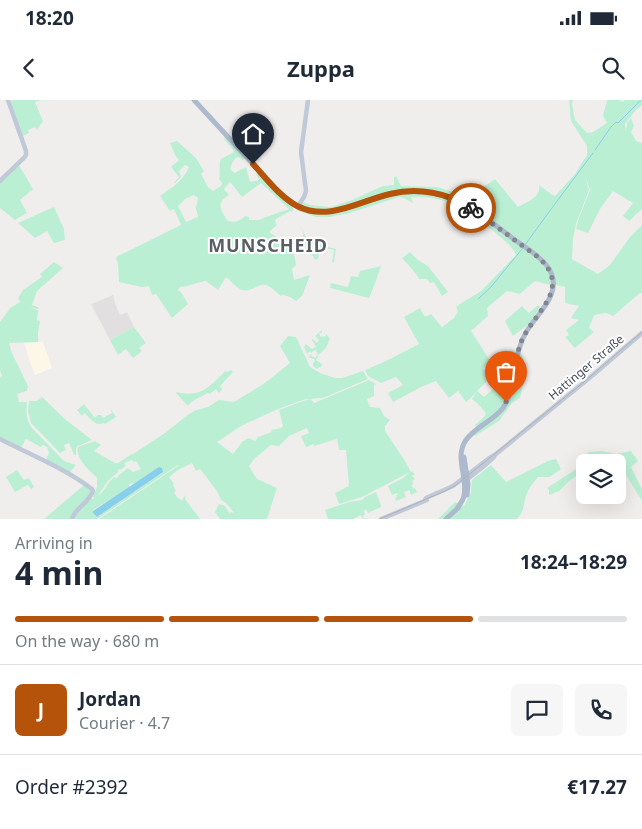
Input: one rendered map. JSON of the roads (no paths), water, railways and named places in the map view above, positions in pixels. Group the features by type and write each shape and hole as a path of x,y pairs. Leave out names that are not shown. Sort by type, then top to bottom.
{"main road":[{"path":"194,100 277,190 285,198 298,206 315,212 329,212 396,193 415,191 434,193 452,198 466,205 546,264 553,281 552,294 522,340 510,394 506,402 499,413 468,438 464,444 461,459 468,492 463,503 446,519"},
{"path":"462,451 466,467 465,480"}],"street":[{"path":"0,181 26,156 26,151 8,100"},
{"path":"298,206 304,197 306,185 301,151 308,100"},
{"name":"Hattinger Straße","path":"381,519 443,493 465,480 642,333"},
{"path":"0,439 56,466 92,490 92,495 75,513 72,519"},
{"name":"Hattinger Straße","path":"465,480 476,468 496,454"},
{"path":"466,467 469,469 476,468"}],"water":[{"path":"159,467 162,468 163,472 97,517 93,513 93,511"}],"waterway":[{"path":"595,150 611,127 616,122 618,123 641,100"},
{"path":"525,245 593,153"},
{"path":"478,299 490,288 523,248"}],"tram line":[{"path":"380,519 456,485 584,382 642,332"}],"district":[{"name":"MUNSCHEID","path":"268,245"}]}
